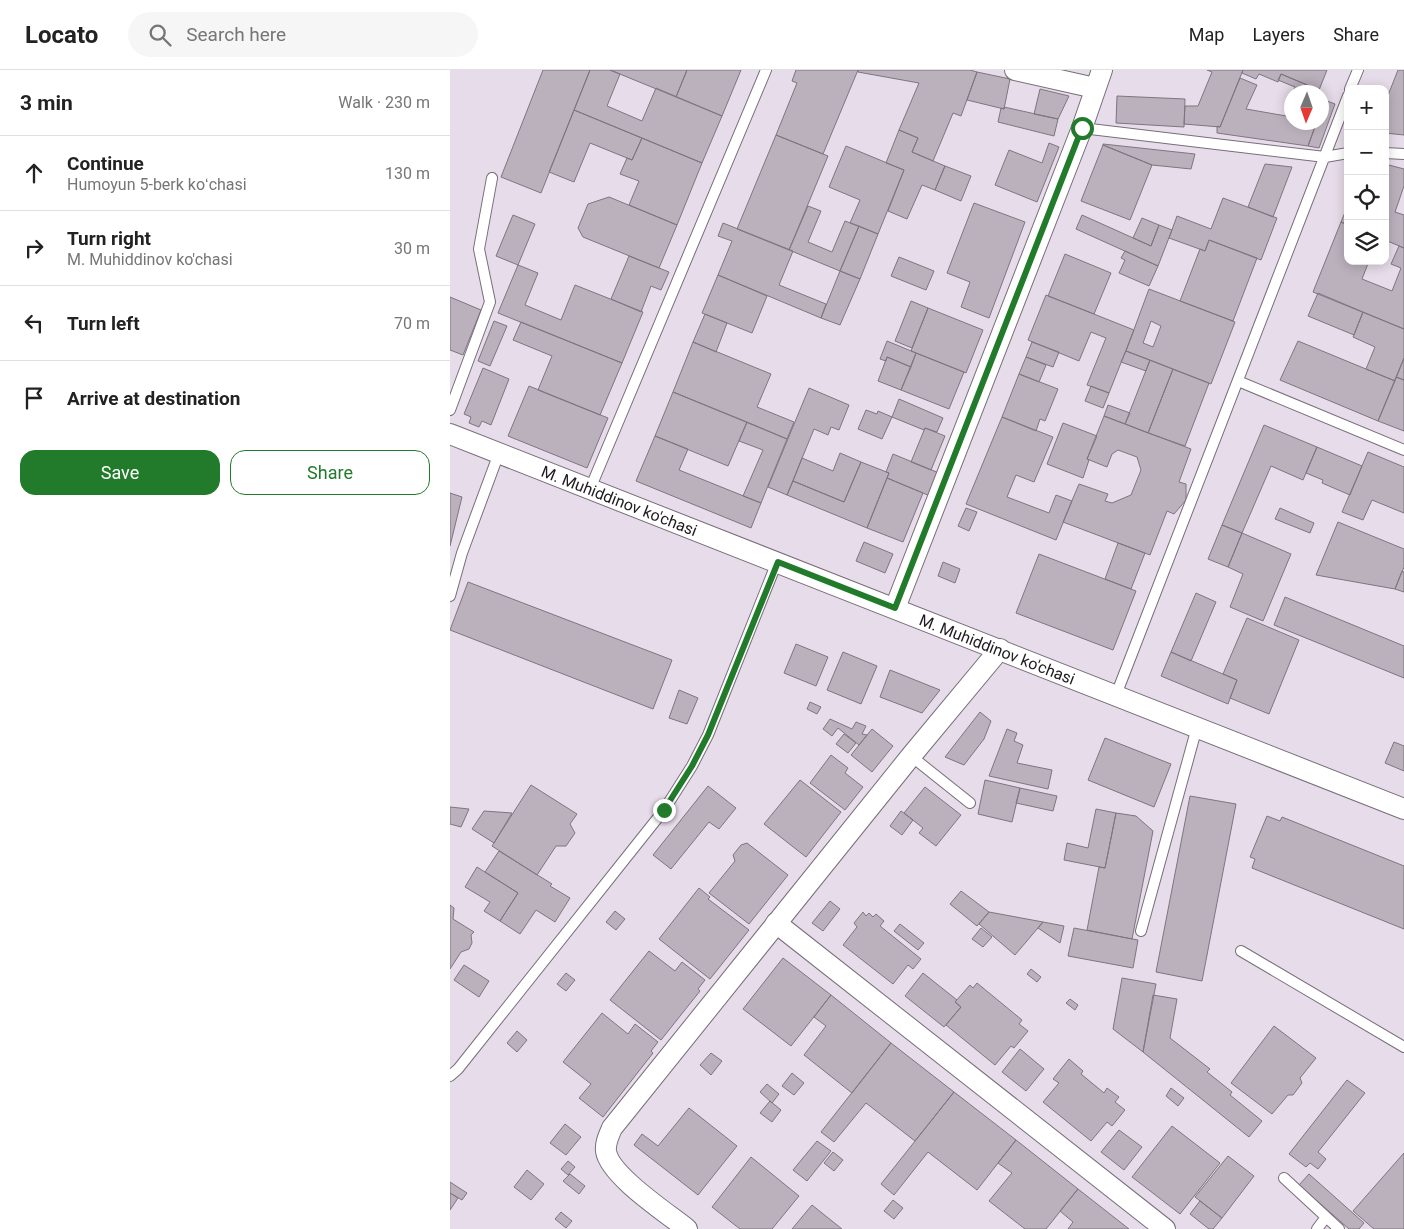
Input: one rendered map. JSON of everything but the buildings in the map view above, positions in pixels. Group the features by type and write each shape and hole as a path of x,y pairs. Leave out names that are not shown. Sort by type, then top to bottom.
{"street":[{"path":"895,608 1082,128 1099,79 1015,70"},
{"name":"M. Muhiddinov ko'chasi","path":"450,434 1404,809"},
{"path":"687,1229 621,1177 610,1162 606,1151 606,1141 612,1128 911,756 1000,649"},
{"path":"776,923 1165,1229"}],"lane":[{"path":"590,489 766,70"},
{"path":"1352,85 1358,70"},
{"path":"1116,695 1344,106"},
{"path":"1082,128 1325,156 1344,154"},
{"path":"1389,152 1404,154"},
{"path":"450,410 490,302 479,249 492,178"},
{"path":"1238,382 1404,450"},
{"path":"450,596 462,553 498,453"},
{"path":"450,1076 458,1069 658,818 678,788 708,735 778,562"},
{"path":"1141,931 1197,727"},
{"path":"911,756 970,804"},
{"path":"1241,951 1404,1048"},
{"path":"1284,1178 1339,1229"},
{"path":"1317,1229 1326,1218"}],"route":[{"path":"664,810 692,766 708,735 778,562 895,608 1082,128"}]}
